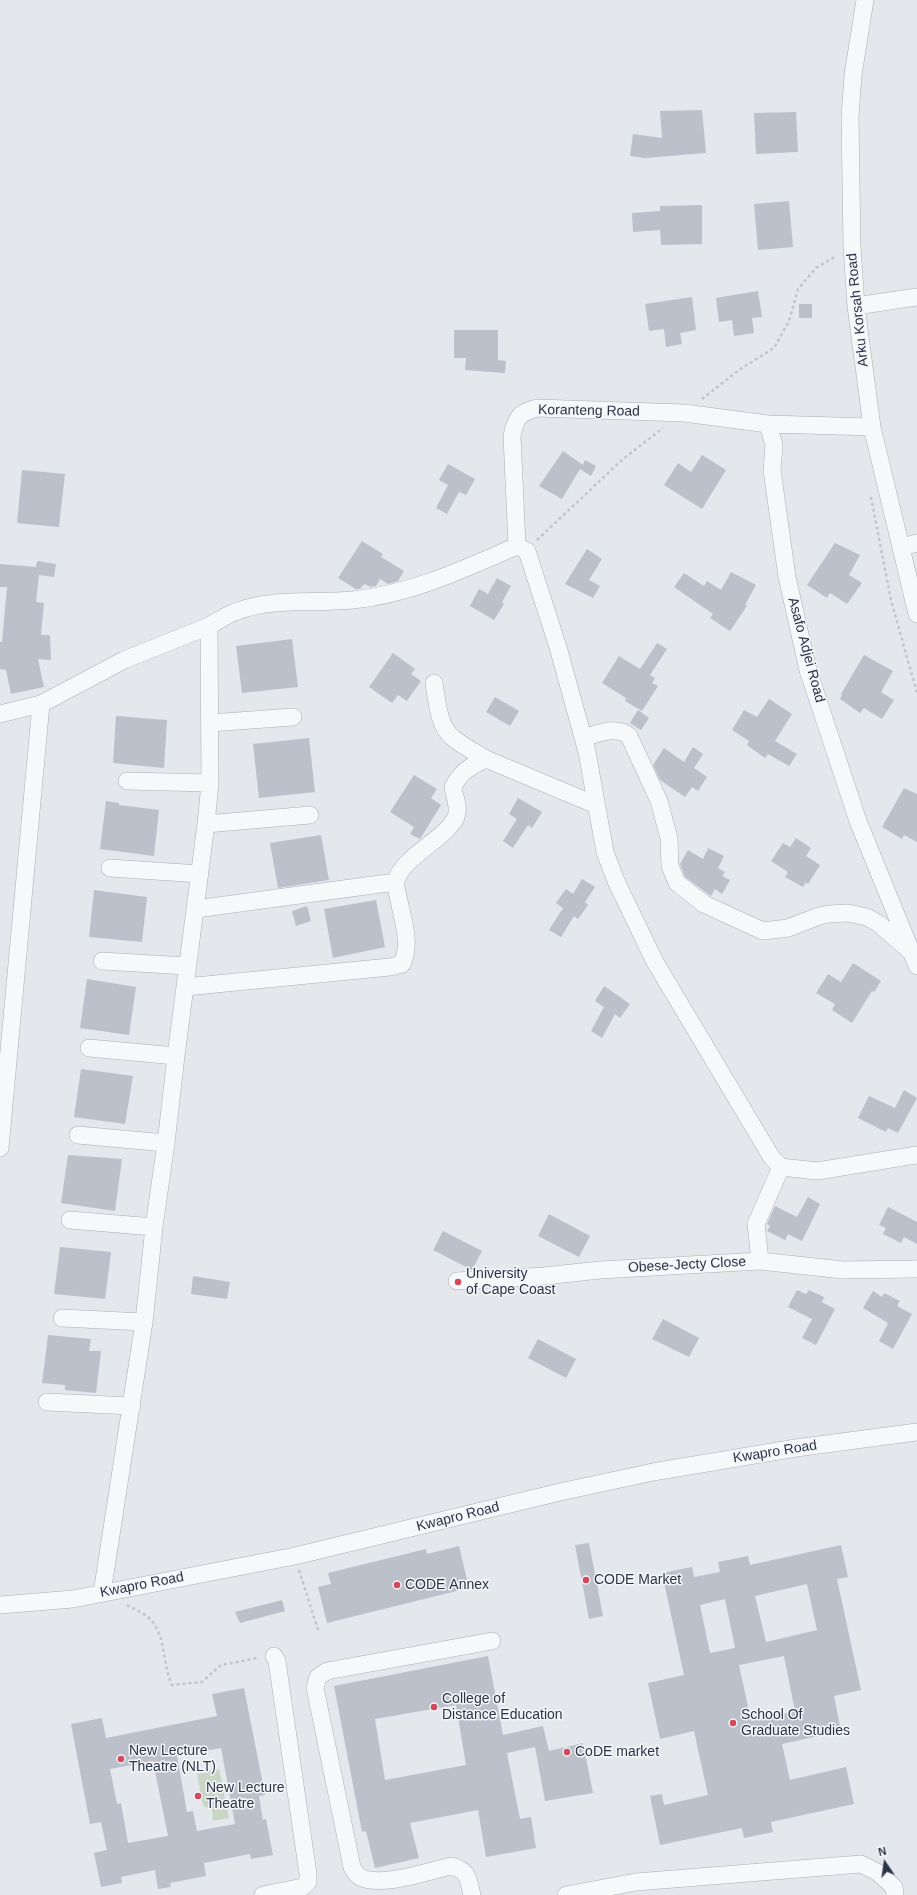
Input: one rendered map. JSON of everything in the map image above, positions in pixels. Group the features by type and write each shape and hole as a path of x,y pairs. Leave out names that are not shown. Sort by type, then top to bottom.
{"street":[{"name":"Arku Korsah Road","path":"865,0 853,75 850,117 852,247 856,306 872,427 909,545 917,614"},
{"path":"856,306 917,297"},
{"name":"Koranteng Road","path":"517,546 512,436 515,421 525,412 538,408 684,413 768,424"},
{"path":"768,424 872,427"},
{"name":"Asafo Adjei Road","path":"768,424 774,445 772,470 787,577 808,670 858,821 914,958"},
{"path":"0,714 41,704 124,660 208,626 235,612 266,603 353,600 415,588 438,580 517,546 527,551 558,647 583,738 605,852 610,867 655,962 772,1158 781,1166 817,1171 917,1155"},
{"path":"102,1593 144,1322 154,1227 206,824 210,783 208,626"},
{"path":"434,684 442,720 446,730 452,737 486,759 596,805"},
{"path":"0,1148 41,704"},
{"path":"210,723 293,717"},
{"path":"583,738 617,730 624,732 629,736 659,801 669,838 670,866 673,877 677,883 704,904 763,931 788,928 819,916 829,914 848,913 867,917 879,924 914,958"},
{"path":"185,987 390,967 402,964 406,955 406,943 395,882 401,870 448,827 456,816 457,806 453,787 457,778 463,770 486,759"},
{"path":"127,781 210,783"},
{"path":"206,824 310,815"},
{"path":"110,868 200,874"},
{"path":"196,909 395,882"},
{"path":"102,961 187,966"},
{"path":"89,1048 176,1056"},
{"path":"78,1135 166,1143"},
{"path":"760,1261 756,1224 781,1166"},
{"path":"70,1220 154,1227"},
{"name":"Obese-Jecty Close","path":"457,1281 544,1276 600,1270 760,1261 843,1270 917,1269"},
{"path":"62,1318 144,1322"},
{"path":"47,1402 132,1406"},
{"name":"Kwapro Road","path":"0,1605 73,1599 295,1556 560,1492 653,1472 796,1448 917,1432"},
{"path":"472,1895 467,1875 460,1868 451,1866 388,1880 369,1880 358,1876 352,1867 315,1688 318,1677 327,1671 492,1641"},
{"path":"263,1895 303,1887 308,1882 277,1661 274,1656"},
{"path":"566,1895 637,1889 861,1864 877,1872 894,1887 895,1895"}],"path":[{"path":"295,1556 318,1633"},
{"path":"125,1604 151,1619 163,1644 167,1675 172,1685 202,1682 221,1665 274,1656"}],"green space":[{"path":"219,1769 229,1818 213,1821 212,1809 203,1806 197,1774"}],"building":[{"path":"702,110 706,153 645,158 630,156 633,134 662,138 660,111"},
{"path":"796,112 798,152 756,154 754,113"},
{"path":"789,201 793,247 758,250 754,204"},
{"path":"702,205 702,244 661,245 660,230 633,232 632,213 660,211 660,206"},
{"path":"758,291 762,317 752,318 754,333 734,336 732,320 719,322 716,298"},
{"path":"692,297 696,330 680,333 682,344 666,347 664,329 649,331 645,304"},
{"path":"799,304 812,304 812,318 799,318"},
{"path":"454,330 498,330 498,360 506,361 505,373 465,370 466,358 454,358"},
{"path":"563,451 583,465 585,460 596,466 591,476 580,469 562,499 539,486"},
{"path":"702,455 726,470 702,509 664,485 678,463 691,472"},
{"path":"448,464 475,479 466,495 459,492 447,514 436,508 448,485 439,480"},
{"path":"22,470 65,474 59,527 17,523"},
{"path":"362,541 383,554 381,557 404,571 398,581 388,584 380,579 376,586 371,587 364,584 360,589 356,589 338,578"},
{"path":"835,543 860,555 849,575 862,583 847,604 830,593 827,598 807,585"},
{"path":"587,549 602,559 589,580 600,586 593,598 565,584"},
{"path":"37,561 56,564 54,577 39,575 36,602 44,603 41,635 50,635 51,660 38,659 44,687 11,694 6,670 0,669 0,642 2,642 7,587 0,587 0,564 36,567"},
{"path":"731,572 756,585 745,605 747,606 730,631 710,618 713,614 674,587 684,573 704,586 707,581 721,590"},
{"path":"497,578 511,586 502,602 504,604 494,620 470,606 479,589 488,594"},
{"path":"292,639 298,687 242,693 236,646"},
{"path":"657,643 667,649 650,675 655,678 652,683 658,686 642,711 625,701 626,698 602,683 619,656 640,669"},
{"path":"393,653 415,669 411,674 421,681 407,701 398,695 392,703 369,687"},
{"path":"864,655 893,671 881,692 894,700 882,719 864,708 860,713 840,699 841,694"},
{"path":"495,697 519,711 510,726 486,712"},
{"path":"769,699 792,714 775,741 797,754 789,766 768,754 765,758 747,745 749,741 732,730 744,710 757,717"},
{"path":"638,710 649,718 641,730 630,723"},
{"path":"116,716 167,720 164,768 113,763"},
{"path":"309,738 315,792 259,798 253,744"},
{"path":"693,747 703,754 694,768 707,777 698,791 692,787 685,797 660,780 653,765 664,748 684,762"},
{"path":"414,775 437,789 431,798 441,805 420,839 410,834 414,827 390,812"},
{"path":"904,788 917,794 917,842 904,835 902,839 882,827"},
{"path":"518,798 542,812 532,828 528,825 513,848 503,841 517,819 509,814"},
{"path":"106,801 119,803 119,805 159,810 154,856 100,849"},
{"path":"321,835 329,880 278,888 270,843"},
{"path":"796,838 811,848 806,856 820,865 808,884 806,882 803,887 785,877 788,872 771,861 783,843 790,847"},
{"path":"708,848 724,856 718,868 725,872 722,876 730,880 722,894 715,889 711,896 685,877 680,864 688,850 703,859"},
{"path":"582,879 595,887 585,902 588,905 578,919 574,916 561,937 549,930 563,908 556,903 566,889 573,894"},
{"path":"94,890 147,897 142,942 89,937"},
{"path":"376,900 385,947 333,958 324,909"},
{"path":"307,906 311,921 296,926 292,911"},
{"path":"853,963 881,981 874,992 872,991 852,1023 832,1010 835,1004 816,993 828,974 841,982"},
{"path":"87,979 136,987 129,1035 80,1028"},
{"path":"604,986 630,1004 620,1018 615,1014 602,1038 591,1031 604,1007 595,1001"},
{"path":"81,1069 133,1076 125,1124 74,1117"},
{"path":"904,1090 917,1098 898,1133 888,1128 886,1132 858,1118 869,1096 895,1108"},
{"path":"68,1155 122,1159 115,1211 61,1203"},
{"path":"808,1197 820,1204 802,1241 788,1234 785,1240 767,1231 770,1226 767,1224 775,1206 797,1217"},
{"path":"888,1207 917,1222 917,1244 904,1237 901,1243 883,1234 886,1228 879,1225"},
{"path":"549,1214 590,1236 579,1257 538,1236"},
{"path":"443,1231 482,1251 472,1270 433,1250"},
{"path":"60,1247 111,1252 105,1299 54,1294"},
{"path":"193,1276 230,1282 227,1299 191,1294"},
{"path":"797,1290 806,1294 809,1290 824,1297 822,1302 835,1309 816,1345 802,1338 812,1319 788,1307"},
{"path":"873,1291 882,1297 884,1293 900,1301 897,1306 912,1314 893,1349 879,1341 888,1323 863,1308"},
{"path":"663,1319 699,1338 689,1357 652,1339"},
{"path":"48,1335 91,1339 89,1351 101,1351 96,1393 65,1390 65,1385 42,1383"},
{"path":"538,1339 576,1359 566,1378 528,1358"},
{"path":"589,1543 603,1616 589,1619 575,1545"},
{"path":"841,1545 848,1577 837,1579 861,1690 834,1696 841,1731 782,1744 790,1780 846,1767 854,1804 771,1822 773,1832 744,1838 742,1828 660,1845 650,1796 662,1794 664,1805 708,1795 694,1731 660,1739 648,1683 684,1675 662,1573 692,1567 694,1577 720,1572 718,1562 748,1556 750,1565","holes":["807,1584 817,1630 766,1642 755,1596","725,1599 735,1648 710,1653 700,1605","784,1656 795,1711 751,1721 739,1665"]},
{"name":"CODE Annex","path":"459,1546 469,1588 327,1623 318,1587 331,1584 328,1573 426,1549 427,1554"},
{"path":"282,1600 285,1611 240,1623 235,1612"},
{"name":"College of Distance Education","path":"488,1656 503,1735 543,1726 549,1751 583,1743 593,1793 545,1801 535,1747 507,1753 520,1819 531,1817 536,1848 486,1857 478,1810 410,1823 419,1858 375,1868 366,1831 362,1832 334,1686","holes":["456,1705 466,1765 385,1780 375,1719"]},
{"path":"244,1688 265,1795 259,1796 263,1820 266,1819 273,1855 251,1859 250,1854 204,1863 206,1876 170,1883 171,1887 158,1889 155,1870 121,1877 122,1883 101,1887 94,1853 107,1850 101,1822 90,1824 71,1724 102,1718 106,1738 217,1716 212,1694","holes":["221,1748 235,1824 197,1831 193,1811 187,1812 177,1756","153,1761 168,1836 128,1843 121,1803 117,1804 110,1769"]}],"place":[{"name":"University of Cape Coast","path":"458,1282"},
{"name":"CODE Market","path":"586,1580"},
{"name":"CODE Annex","path":"397,1585"},
{"name":"College of Distance Education","path":"434,1707"},
{"name":"School Of Graduate Studies","path":"733,1723"},
{"name":"CoDE market","path":"567,1752"},
{"name":"New Lecture Theatre (NLT)","path":"121,1759"},
{"name":"New Lecture Theatre","path":"198,1796"}]}
